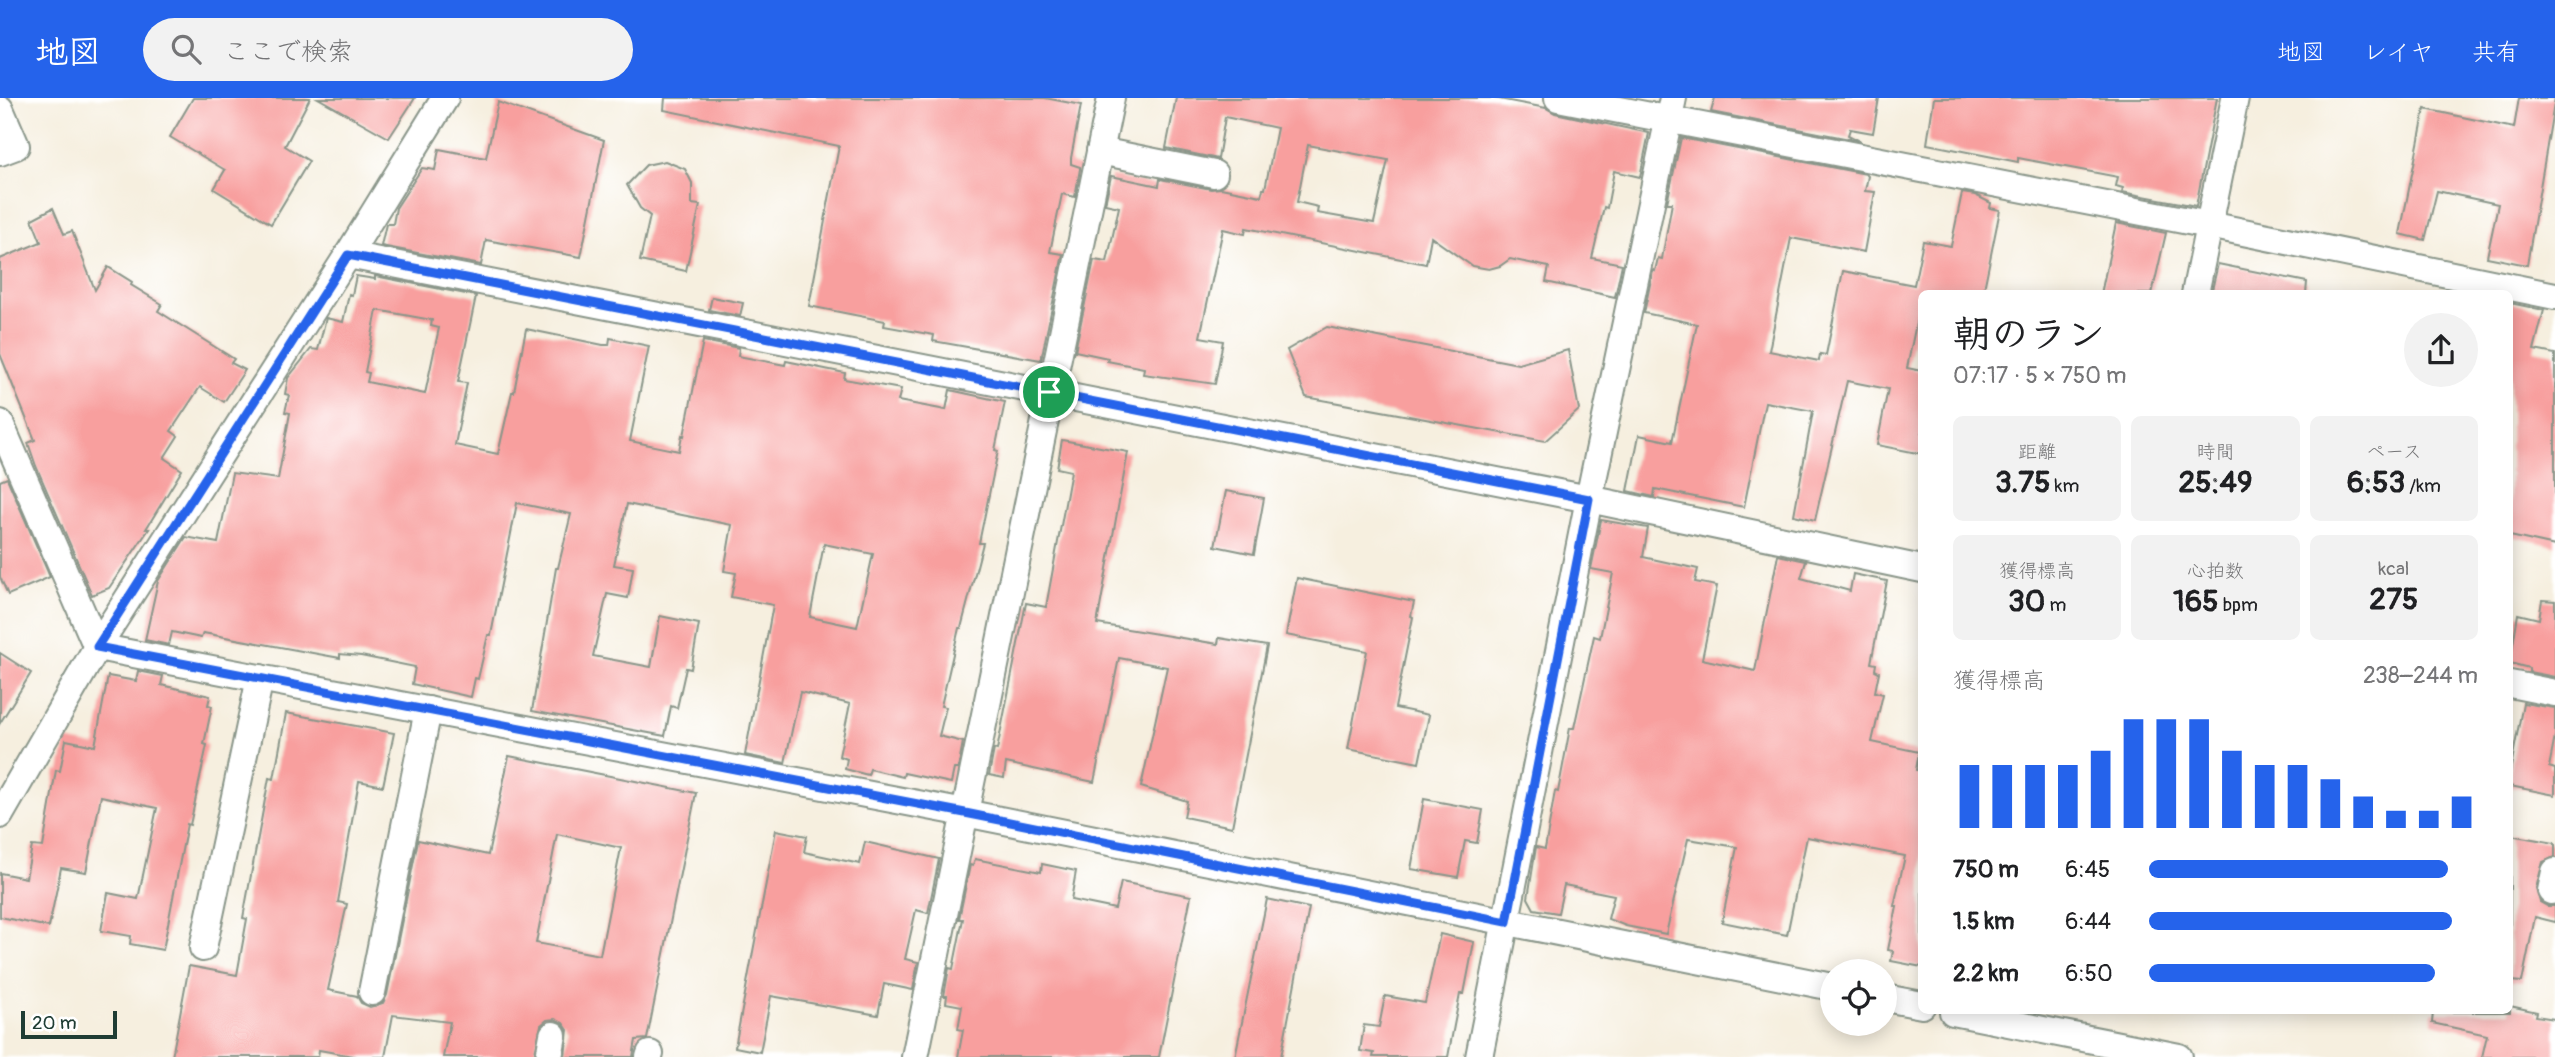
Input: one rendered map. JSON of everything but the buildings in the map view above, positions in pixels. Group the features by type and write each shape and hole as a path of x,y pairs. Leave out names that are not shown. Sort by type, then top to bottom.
{"street":[{"path":"4,798 445,98"},
{"path":"915,1057 1111,98"},
{"path":"1558,98 1670,109 2209,225 2474,287 2501,290"},
{"path":"2196,290 2235,98"},
{"path":"0,109 16,146 0,152"},
{"path":"1479,1057 1589,499 1670,109"},
{"path":"1100,151 1214,174"},
{"path":"348,255 1589,499 1918,568"},
{"path":"2513,291 2555,296"},
{"path":"0,423 8,462 97,647"},
{"path":"97,647 965,813 1820,985"},
{"path":"203,948 260,678"},
{"path":"2513,685 2555,693"},
{"path":"372,992 428,710"},
{"path":"1897,1000 1918,1004"},
{"path":"1975,1014 2050,1021 2179,1057"}],"route":[{"path":"348,255 1049,392 1589,499 1507,922 965,813 97,647 348,255"}]}
